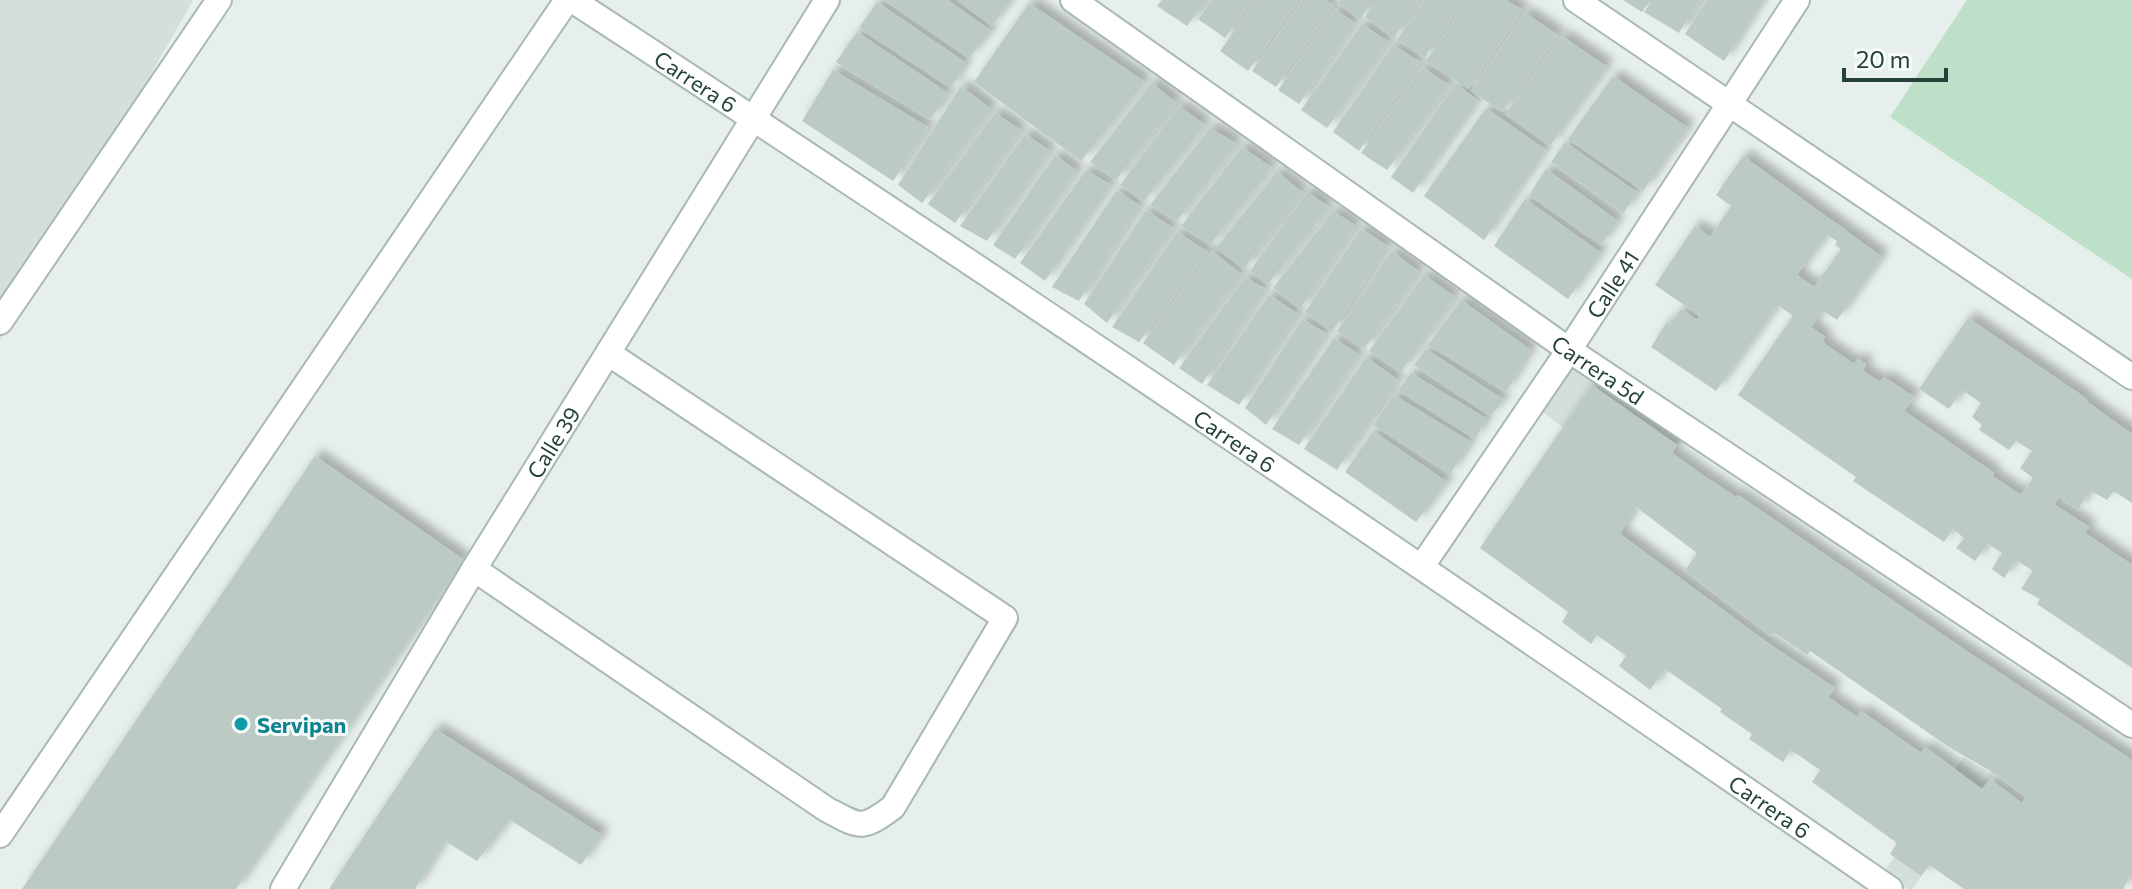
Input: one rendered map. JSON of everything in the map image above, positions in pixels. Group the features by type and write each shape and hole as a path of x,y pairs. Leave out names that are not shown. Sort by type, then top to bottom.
{"street":[{"path":"0,322 219,0"},
{"path":"0,835 570,0"},
{"name":"Carrera 6","path":"570,0 754,118 1422,566 1890,889"},
{"name":"Calle 39","path":"283,889 474,569 827,0"},
{"name":"Carrera 5d","path":"1073,0 1569,350 2132,725"},
{"path":"1576,0 2132,377"},
{"name":"Calle 41","path":"1422,566 1569,350 1797,0"},
{"path":"474,569 826,809 855,824 871,823 893,807 1005,618 608,353"}],"shaded area":[{"path":"0,0 193,0 0,340"},
{"path":"1568,364 1681,440 1648,489 1537,408"},
{"path":"1964,757 1993,774 1912,889 1908,889 1883,873"}],"green space":[{"path":"1967,0 2132,0 2132,279 1890,117"}],"building":[{"path":"884,0 948,0 991,31 969,58"},
{"path":"957,0 1011,0 992,26"},
{"path":"1162,0 1206,0 1187,26 1157,6"},
{"path":"1212,0 1252,0 1225,38 1198,19"},
{"path":"1257,0 1298,0 1248,71 1220,51"},
{"path":"1303,0 1326,0 1333,5 1276,87 1252,71"},
{"path":"1340,0 1373,0 1360,19 1338,3"},
{"path":"1377,0 1420,0 1393,38 1365,17"},
{"path":"1425,0 1464,0 1424,58 1397,40"},
{"path":"1467,0 1506,0 1522,10 1468,89 1426,61"},
{"path":"1623,0 1650,0 1642,12"},
{"path":"1653,0 1700,0 1679,33 1644,12"},
{"path":"1707,0 1763,0 1724,61 1685,34"},
{"path":"877,2 966,63 951,88 859,28"},
{"path":"1029,3 1145,82 1081,161 974,82"},
{"path":"1335,9 1355,23 1299,104 1278,90"},
{"path":"1525,13 1558,35 1502,112 1471,91"},
{"path":"1362,24 1389,42 1327,128 1301,110"},
{"path":"857,32 948,93 930,120 836,62"},
{"path":"1562,36 1607,67 1550,146 1505,114"},
{"path":"1393,45 1420,62 1359,151 1333,132"},
{"path":"1422,67 1449,85 1387,170 1361,153"},
{"path":"833,70 928,127 893,181 802,121"},
{"path":"1613,76 1688,128 1643,191 1568,139"},
{"path":"1152,83 1176,103 1116,180 1090,162"},
{"path":"1456,83 1478,101 1413,193 1391,177"},
{"path":"961,86 991,109 922,203 898,185"},
{"path":"1179,106 1205,125 1143,202 1120,185"},
{"path":"1486,108 1546,150 1484,240 1424,196"},
{"path":"995,113 1021,130 955,223 928,204"},
{"path":"1210,128 1237,144 1176,222 1150,205"},
{"path":"1025,134 1050,151 987,241 960,226"},
{"path":"1565,142 1638,193 1623,213 1551,162"},
{"path":"1242,147 1272,168 1210,245 1181,226"},
{"path":"1055,155 1077,171 1015,259 993,245"},
{"path":"1743,156 1882,257 1837,320 1823,311 1811,327 1825,337 1822,342 1854,364 1858,359 1866,364 1863,371 1880,382 1884,377 1914,397 1904,411 2021,495 2033,478 2020,468 2032,451 2016,441 2009,450 1979,430 1982,425 1972,417 1981,403 1962,390 1949,409 1919,389 1968,318 2087,399 2132,434 2132,503 2114,491 2107,500 2090,490 2078,510 2059,497 2054,504 2089,527 2085,533 2132,565 2132,668 2037,604 2040,599 2021,589 2033,571 2016,560 2004,578 1992,569 2002,553 1988,544 1975,561 1956,548 1964,538 1953,529 1944,542 1853,481 1856,477 1738,395 1793,316 1778,305 1716,391 1651,347 1667,322 1670,324 1681,309 1697,320 1700,316 1655,285 1695,226 1710,237 1731,206 1716,195","holes":["1827,235 1837,241 1835,245 1841,249 1814,287 1797,275"]},
{"path":"1546,169 1618,221 1601,245 1529,195"},
{"path":"1086,170 1111,185 1045,281 1020,263"},
{"path":"1277,172 1302,192 1244,269 1216,248"},
{"path":"1117,190 1140,206 1079,301 1052,287"},
{"path":"1307,192 1329,207 1268,284 1250,271"},
{"path":"1525,199 1601,253 1568,299 1494,246"},
{"path":"1146,210 1173,228 1107,323 1084,304"},
{"path":"1333,211 1356,226 1300,309 1273,288"},
{"path":"1361,229 1388,246 1332,332 1305,312"},
{"path":"1177,232 1208,252 1139,342 1112,327"},
{"path":"1212,251 1241,274 1174,365 1143,343"},
{"path":"1392,251 1419,272 1364,349 1337,331"},
{"path":"1424,275 1455,297 1401,372 1369,351"},
{"path":"1245,277 1265,289 1202,384 1179,368"},
{"path":"1269,295 1298,314 1239,405 1207,385"},
{"path":"1461,300 1531,350 1506,392 1428,345"},
{"path":"1302,319 1327,334 1266,425 1245,408"},
{"path":"1334,338 1359,355 1299,445 1272,429"},
{"path":"1426,349 1504,400 1490,416 1414,365"},
{"path":"1366,357 1398,380 1337,470 1304,449"},
{"path":"1411,373 1487,419 1475,439 1398,390"},
{"path":"1592,385 1677,445 1672,453 1704,476 1736,497 1738,495 2132,760 2132,872 2123,889 1964,889 1929,865 1921,876 1890,854 1897,843 1812,782 1820,770 1791,750 1783,762 1749,739 1752,734 1720,712 1722,709 1665,669 1650,690 1619,666 1626,656 1597,635 1591,644 1562,622 1568,612 1480,548","holes":["1636,507 1697,553 1685,570 1701,583 1772,637 1775,633 1807,655 1810,651 1949,747 1990,771 2026,797 2022,803 1990,779 1982,789 1925,747 1921,753 1861,711 1857,717 1828,697 1835,688 1768,643 1620,534"]},
{"path":"1394,395 1471,442 1450,474 1373,425"},
{"path":"1373,431 1447,482 1416,522 1345,472"},
{"name":"Servipan","path":"315,456 464,560 236,889 22,889"},
{"path":"435,729 602,835 581,865 510,820 477,861 445,841 415,889 329,889"}],"place":[{"name":"Servipan","path":"241,724"}]}
